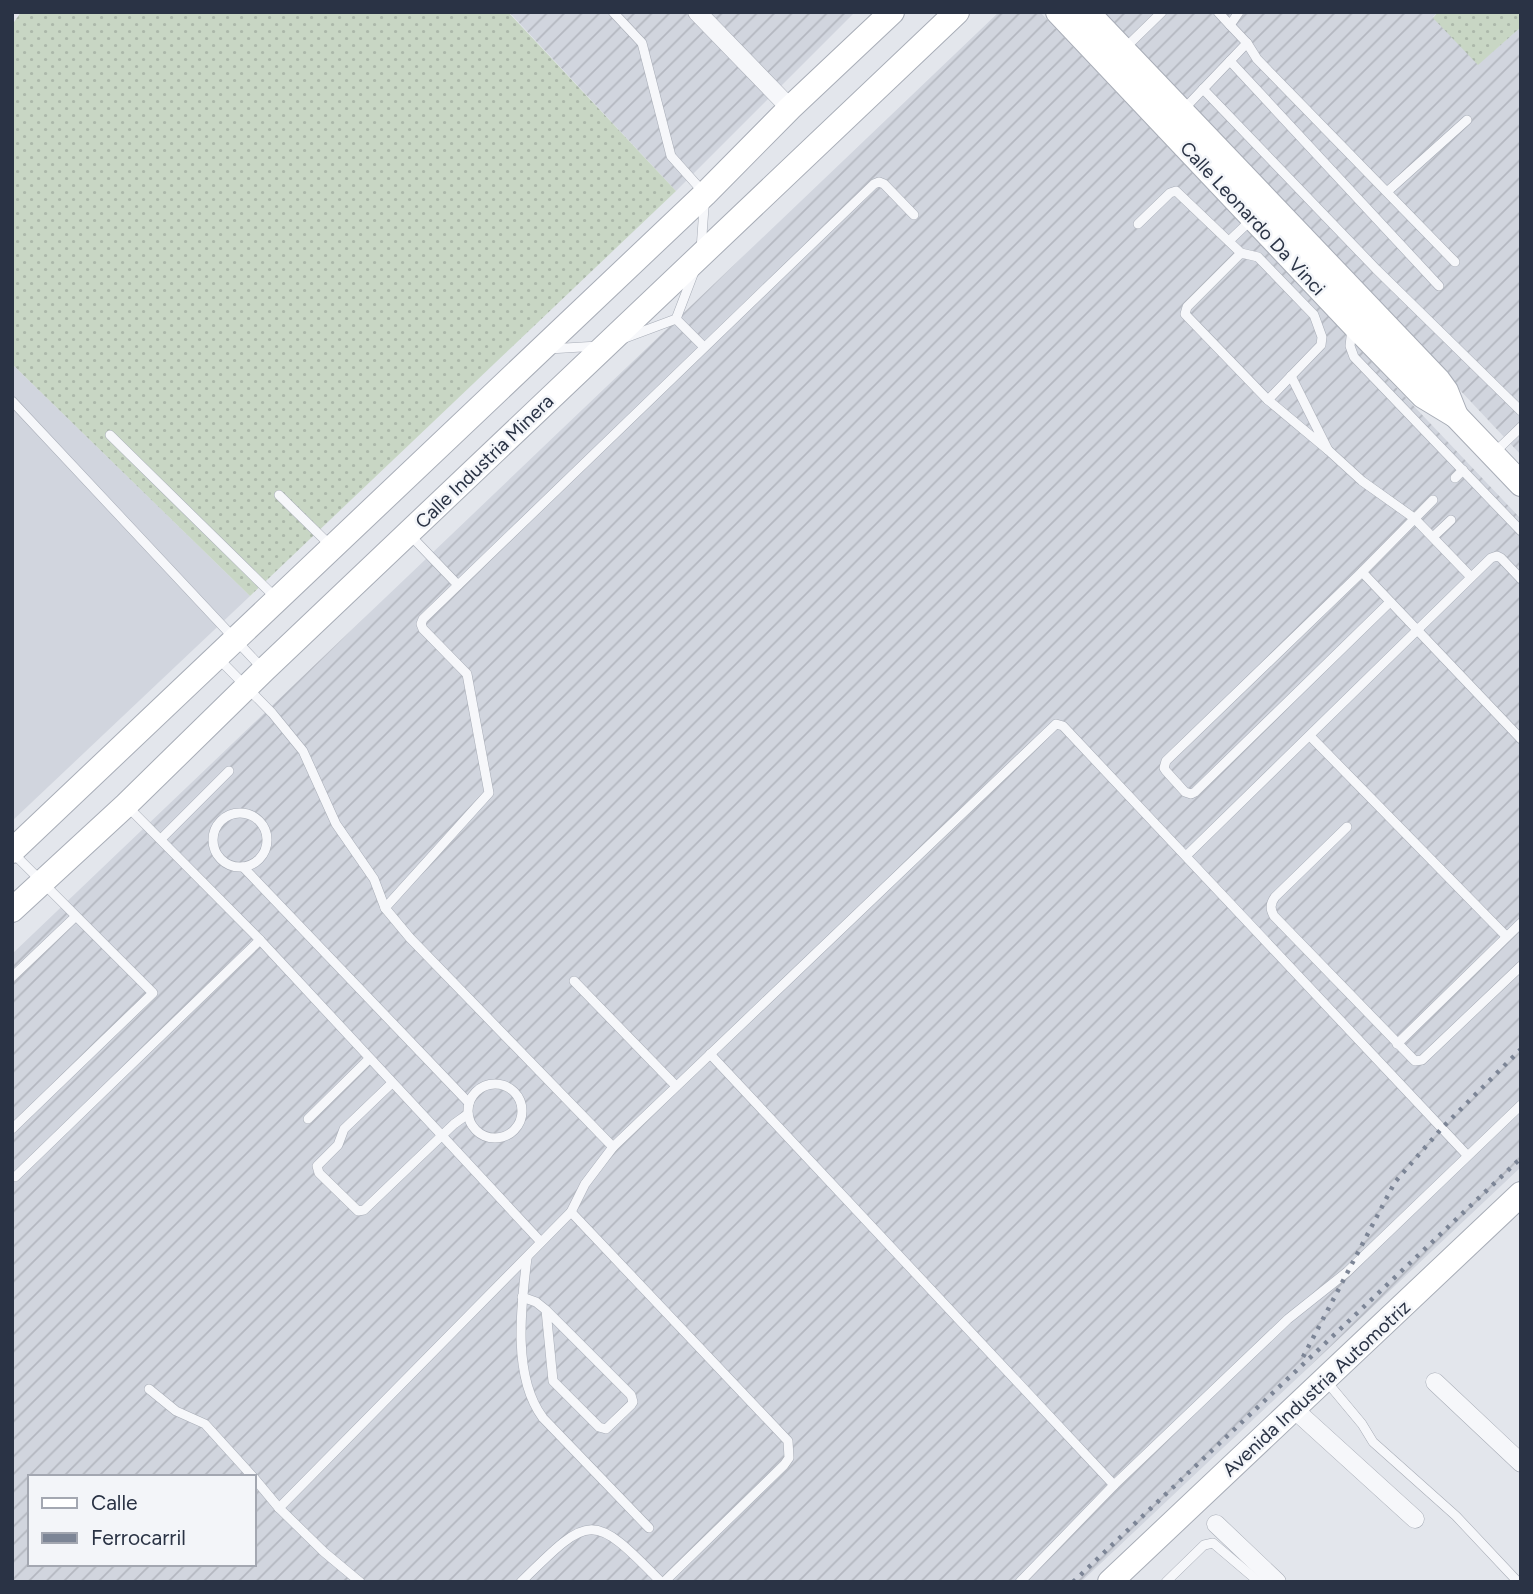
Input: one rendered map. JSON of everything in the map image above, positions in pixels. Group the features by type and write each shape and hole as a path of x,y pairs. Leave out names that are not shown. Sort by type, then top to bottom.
{"main road":[{"name":"Calle Industria Minera","path":"12,910 126,805 604,345 957,12"},
{"name":"Calle Leonardo Da Vinci","path":"1058,12 1252,218 1348,307 1438,380 1446,391 1456,416 1521,484"},
{"name":"Calle Leonardo Da Vinci","path":"1087,12 1181,112 1348,307 1421,409 1456,416"},
{"path":"12,852 705,194 882,15"},
{"name":"Avenida Industria Automotriz","path":"1110,1582 1521,1194"}],"street":[{"path":"697,12 790,108"},
{"path":"1435,1382 1521,1463"},
{"path":"1295,1410 1415,1519"},
{"path":"1216,1524 1277,1582"}],"lane":[{"path":"539,350 604,345 676,319 700,254 705,194 671,156 642,43 613,12"},
{"path":"1123,50 1163,12"},
{"path":"1218,12 1247,43 1257,59 1455,262"},
{"path":"1230,24 1239,12"},
{"path":"1181,112 1247,43"},
{"path":"1230,61 1439,286"},
{"path":"1203,89 1376,269 1521,411"},
{"path":"1388,191 1467,120"},
{"path":"385,908 489,793 467,674 421,624 458,584 874,184 884,184 914,215"},
{"path":"1138,224 1170,193 1176,191 1241,253 1256,256 1316,318 1323,341 1268,400"},
{"path":"1229,241 1252,218"},
{"path":"1241,253 1187,307 1185,314 1268,400 1362,481 1414,518 1471,577"},
{"path":"676,319 704,347"},
{"path":"1291,376 1328,450"},
{"path":"12,401 236,640 256,678 303,751 336,824 374,879 385,908 410,938 613,1147"},
{"path":"1421,409 1463,470 1521,531"},
{"path":"1492,454 1521,427"},
{"path":"110,435 278,600"},
{"path":"1455,478 1463,470"},
{"path":"1473,498 1482,490"},
{"path":"279,495 332,548"},
{"path":"1391,602 1195,792 1185,792 1166,772 1166,761 1433,500"},
{"path":"1433,537 1451,520"},
{"path":"408,533 458,584"},
{"path":"1186,856 1490,558 1497,556 1521,579"},
{"path":"1362,572 1521,739"},
{"path":"218,657 256,678"},
{"path":"279,1508 571,1212 585,1184 613,1147 1056,724 1063,726 1467,1155"},
{"path":"1310,736 1506,936"},
{"path":"162,839 229,771"},
{"path":"126,805 260,940 541,1242"},
{"path":"243,867 259,860 267,844 264,826 251,815 242,813 225,817 219,823 213,840 215,849 226,863 243,867 469,1103"},
{"path":"1347,827 1275,897 1271,910 1415,1061 1422,1060 1521,966"},
{"path":"12,852 153,993 12,1129"},
{"path":"12,977 75,916"},
{"path":"1397,1044 1521,923"},
{"path":"15,1177 260,940"},
{"path":"574,981 676,1086"},
{"path":"710,1054 1114,1485"},
{"path":"307,1119 369,1059"},
{"path":"392,1083 344,1129 338,1145 319,1163 317,1170 355,1210 361,1212 468,1114"},
{"path":"488,1085 505,1086 519,1098 522,1115 513,1131 497,1138 480,1134 473,1129 468,1114 469,1103 480,1089 488,1085"},
{"path":"1020,1582 1114,1485 1288,1319 1347,1272 1521,1105"},
{"path":"521,1582 551,1552 584,1529 599,1530 620,1540 663,1582 789,1458 788,1441 571,1212"},
{"path":"527,1258 521,1334 526,1381 536,1408 649,1528"},
{"path":"522,1297 536,1302 546,1310 633,1398 631,1405 606,1429 599,1427 552,1379 546,1310"},
{"path":"1325,1380 1357,1417 1374,1442 1456,1516 1518,1582"},
{"path":"149,1389 176,1411 205,1424 251,1475"},
{"path":"256,1481 279,1508 324,1552 360,1582"},
{"path":"1167,1582 1209,1543 1220,1547 1259,1582"}],"shaded area":[{"path":"509,12 855,12 676,191"},
{"path":"999,12 1040,12 1521,519 1521,1167 1081,1582 12,1582 12,954"},
{"path":"1104,12 1438,12 1433,17 1478,64 1521,27 1521,455"},
{"path":"12,364 250,596 12,821"}],"green space":[{"path":"21,12 508,12 676,191 250,596 12,364 12,25"},
{"path":"1438,12 1521,12 1521,27 1478,65 1433,18"}],"railway":[{"path":"1303,1357 1395,1182 1442,1128 1521,1049"},
{"path":"1073,1582 1521,1158"}]}
